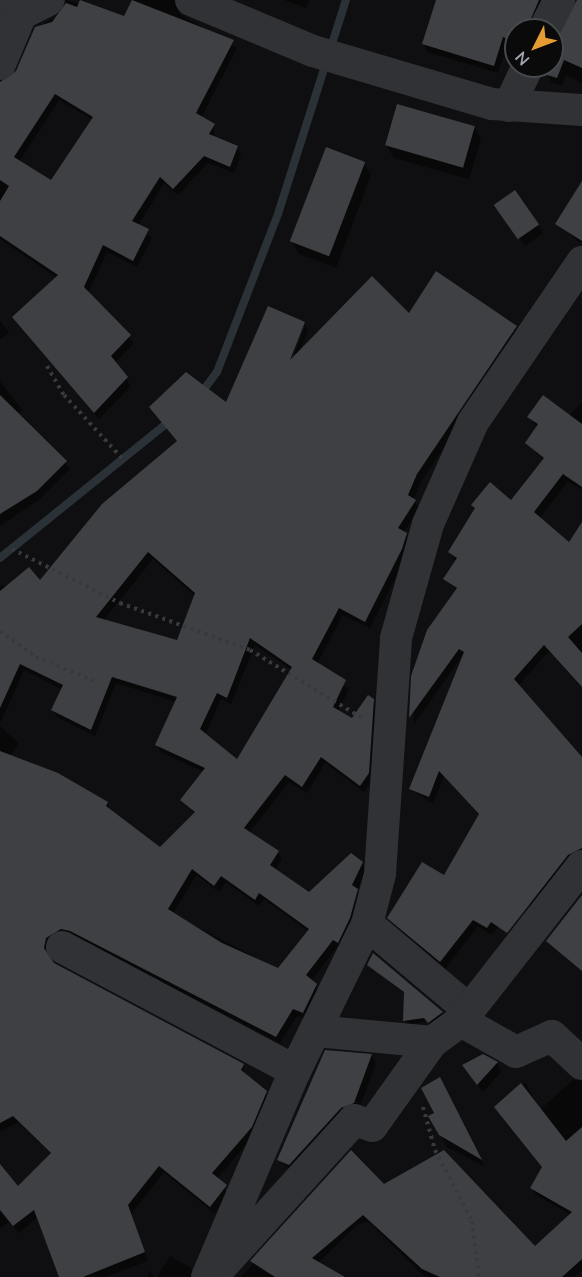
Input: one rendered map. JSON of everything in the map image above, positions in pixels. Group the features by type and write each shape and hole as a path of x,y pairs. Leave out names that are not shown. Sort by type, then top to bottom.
{"street":[{"path":"0,64 10,14 49,0"},
{"path":"191,0 313,51 347,62 509,106 582,110"},
{"path":"550,18 559,0"},
{"path":"509,106 522,78"},
{"path":"207,1277 295,1071 367,924 380,874 396,638 428,524 473,422 582,262"},
{"path":"212,1277 354,1120 372,1125 432,1042 465,1015 582,866"},
{"path":"367,924 465,1015 516,1052 552,1036 582,1064"},
{"path":"62,947 295,1071"},
{"path":"316,1031 432,1042"}],"path":[{"path":"47,366 64,395 122,458"},
{"path":"12,549 120,603 250,650 389,735"},
{"path":"0,630 36,657 97,682"},
{"path":"413,1069 435,1150 472,1221 479,1277"}],"building":[{"path":"80,0 124,16 132,0 234,40 196,113 215,124 209,134 238,146 230,167 204,156 173,189 160,177 132,221 149,229 133,261 103,245 84,287 131,335 111,356 128,377 94,413 12,317 58,275 0,236 0,201 9,186 0,180 0,82 16,71 35,27 52,22 66,3 77,7","holes":["55,94 93,117 51,180 14,157"]},
{"path":"436,0 539,0 531,18 504,18 504,37 494,66 422,44"},
{"path":"577,0 582,0 582,68 564,60 564,24"},
{"path":"397,104 475,126 463,168 385,145"},
{"path":"326,147 365,162 329,256 290,241"},
{"path":"582,181 582,241 555,224"},
{"path":"515,190 539,224 518,239 494,205"},
{"path":"436,271 517,326 417,474 408,495 416,500 398,528 407,533 402,549 365,622 339,608 312,659 346,680 333,707 352,718 368,695 374,699 369,773 360,786 321,757 302,787 285,775 244,828 279,851 270,865 309,892 351,853 363,862 352,885 358,889 350,918 338,943 333,940 306,975 317,984 303,1013 293,1009 276,1037 70,931 61,929 46,938 44,948 54,963 244,1064 241,1070 267,1091 252,1127 212,1173 227,1185 210,1207 159,1166 128,1205 145,1252 83,1277 59,1277 34,1210 13,1226 0,1210 0,1164 18,1186 51,1153 13,1116 0,1123 0,751 58,773 108,802 106,806 160,847 195,812 180,800 205,768 155,745 177,697 112,677 91,730 51,710 63,685 20,664 0,708 0,591 29,567 40,580 102,504 177,441 149,407 186,372 226,402 268,306 305,322 290,360 372,276 409,313","holes":["148,552 195,593 177,640 96,617","250,638 292,667 237,759 200,729 217,693 227,698","192,869 214,886 221,876 255,900 259,893 309,929 278,968 222,943 168,909"]},
{"path":"0,395 67,461 37,491 0,514"},
{"path":"543,395 582,424 582,487 563,474 534,512 569,542 582,522 582,624 568,637 582,653 582,687 544,645 514,679 582,757 582,848 568,855 507,933 491,922 487,928 473,920 440,962 387,918 422,862 444,875 479,814 439,771 429,797 409,789 464,652 459,649 409,718 411,676 427,630 457,588 443,579 457,558 448,552 475,508 471,505 490,482 511,500 544,458 525,443 538,424 527,417"},
{"path":"582,895 582,971 546,941"},
{"path":"373,953 443,1012 428,1023 424,1018 403,1021 404,992 367,965"},
{"path":"325,1050 372,1054 354,1103 341,1108 289,1165 277,1160"},
{"path":"483,1054 498,1062 477,1085 462,1065"},
{"path":"440,1077 482,1160 439,1135 428,1116 434,1113 421,1088"},
{"path":"521,1083 566,1141 582,1127 582,1259 562,1277 440,1277 422,1269 363,1215 312,1258 345,1277 275,1277 250,1261 351,1150 384,1184 444,1150 535,1246 572,1212 530,1188 542,1167 494,1107"}],"waterway":[{"path":"200,395 217,372 278,214 346,0"},
{"path":"0,558 172,419"}]}
